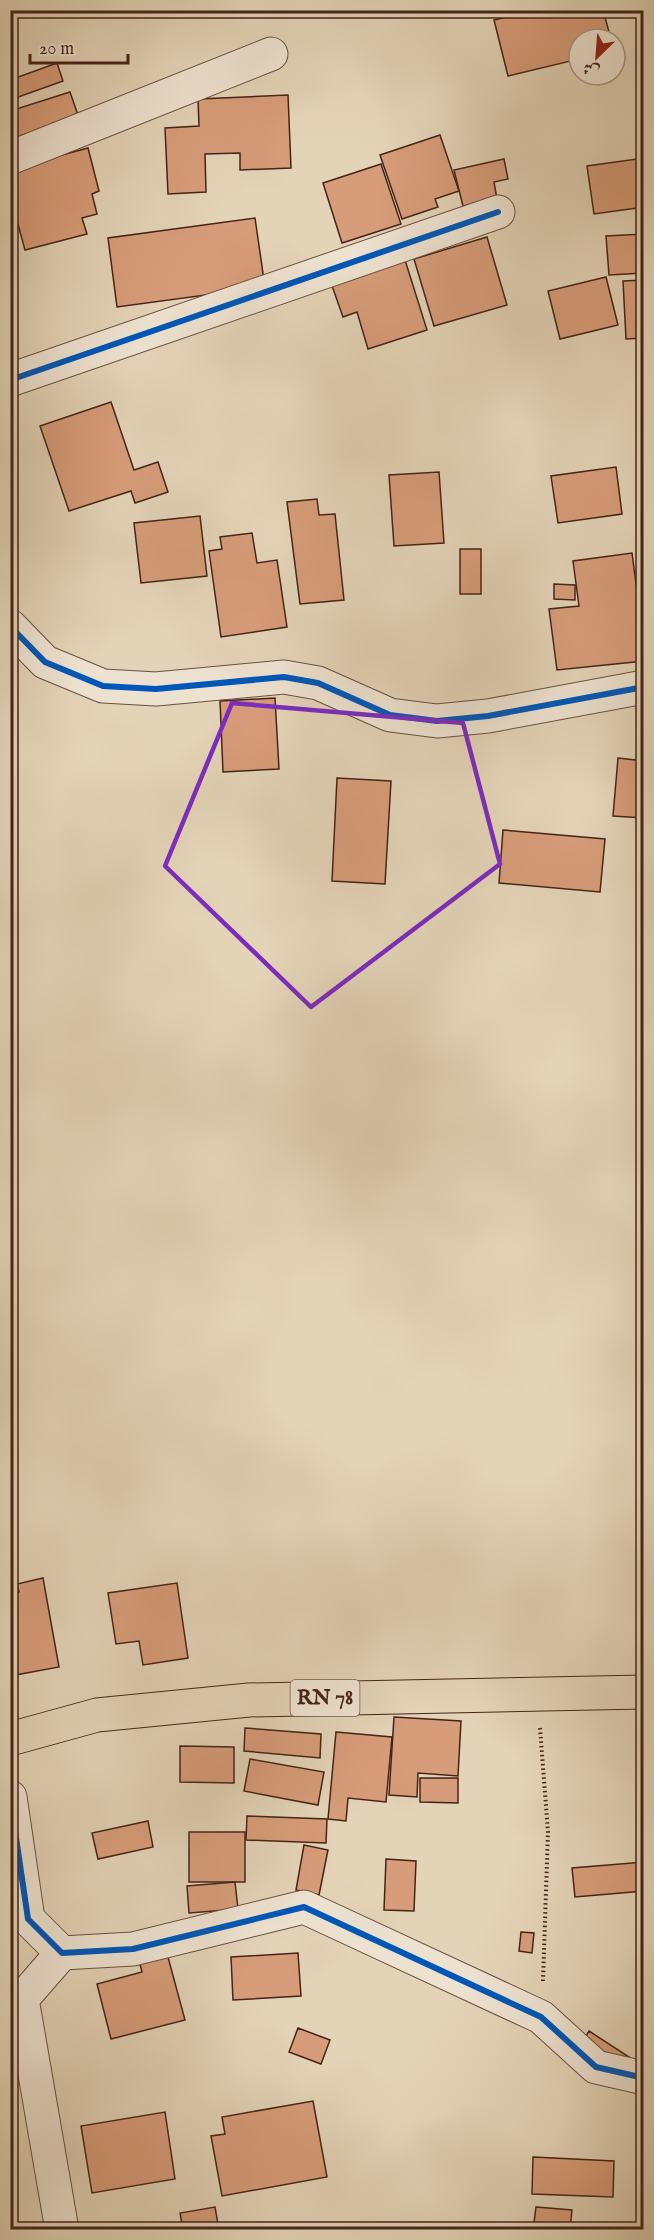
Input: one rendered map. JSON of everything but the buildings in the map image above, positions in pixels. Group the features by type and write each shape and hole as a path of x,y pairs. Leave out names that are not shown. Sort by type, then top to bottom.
{"main road":[{"name":"RN 78","path":"10,1739 96,1715 249,1700 644,1692"}],"street":[{"path":"10,158 271,54"},
{"path":"10,380 498,212"},
{"path":"10,626 45,662 103,687 156,689 284,677 318,683 390,715 437,721 488,716 644,687"},
{"path":"10,1797 28,1919 62,1953"},
{"path":"62,2229 22,1999 62,1953 133,1949 304,1907 542,2017 596,2067 644,2078"}],"path":[{"path":"537,1694 548,1832 542,2017"}],"highlighted area":[{"path":"232,703 463,723 500,864 311,1007 165,866"}],"cycle path":[{"path":"10,380 498,212"},
{"path":"10,626 45,662 103,686 156,689 284,677 318,683 390,715 437,721 488,716 644,687"},
{"path":"10,1797 28,1919 62,1953 133,1949 304,1907 541,2017 596,2067 644,2078"}]}
